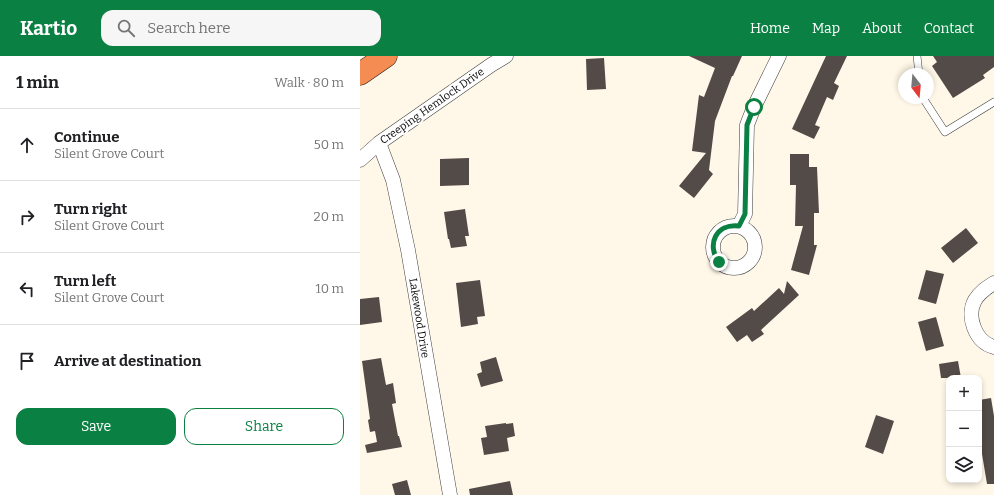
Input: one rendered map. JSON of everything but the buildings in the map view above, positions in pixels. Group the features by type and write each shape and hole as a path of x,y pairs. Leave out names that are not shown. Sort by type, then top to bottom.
{"highway":[{"path":"360,74 386,56"}],"street":[{"name":"Creeping Hemlock Drive","path":"360,160 378,143 506,56"},
{"path":"739,226 745,214 746,208 747,125 754,107 779,56"},
{"name":"Lakewood Drive","path":"378,143 393,180 408,250 450,495"},
{"path":"994,283 983,290 975,300 971,313 973,326 980,338 994,347"}],"lane":[{"path":"917,56 918,68"},
{"path":"926,104 945,132 994,102"}],"route":[{"path":"719,262 712,249 716,235 727,226 739,226 745,214 747,196 747,125 754,107"}]}
